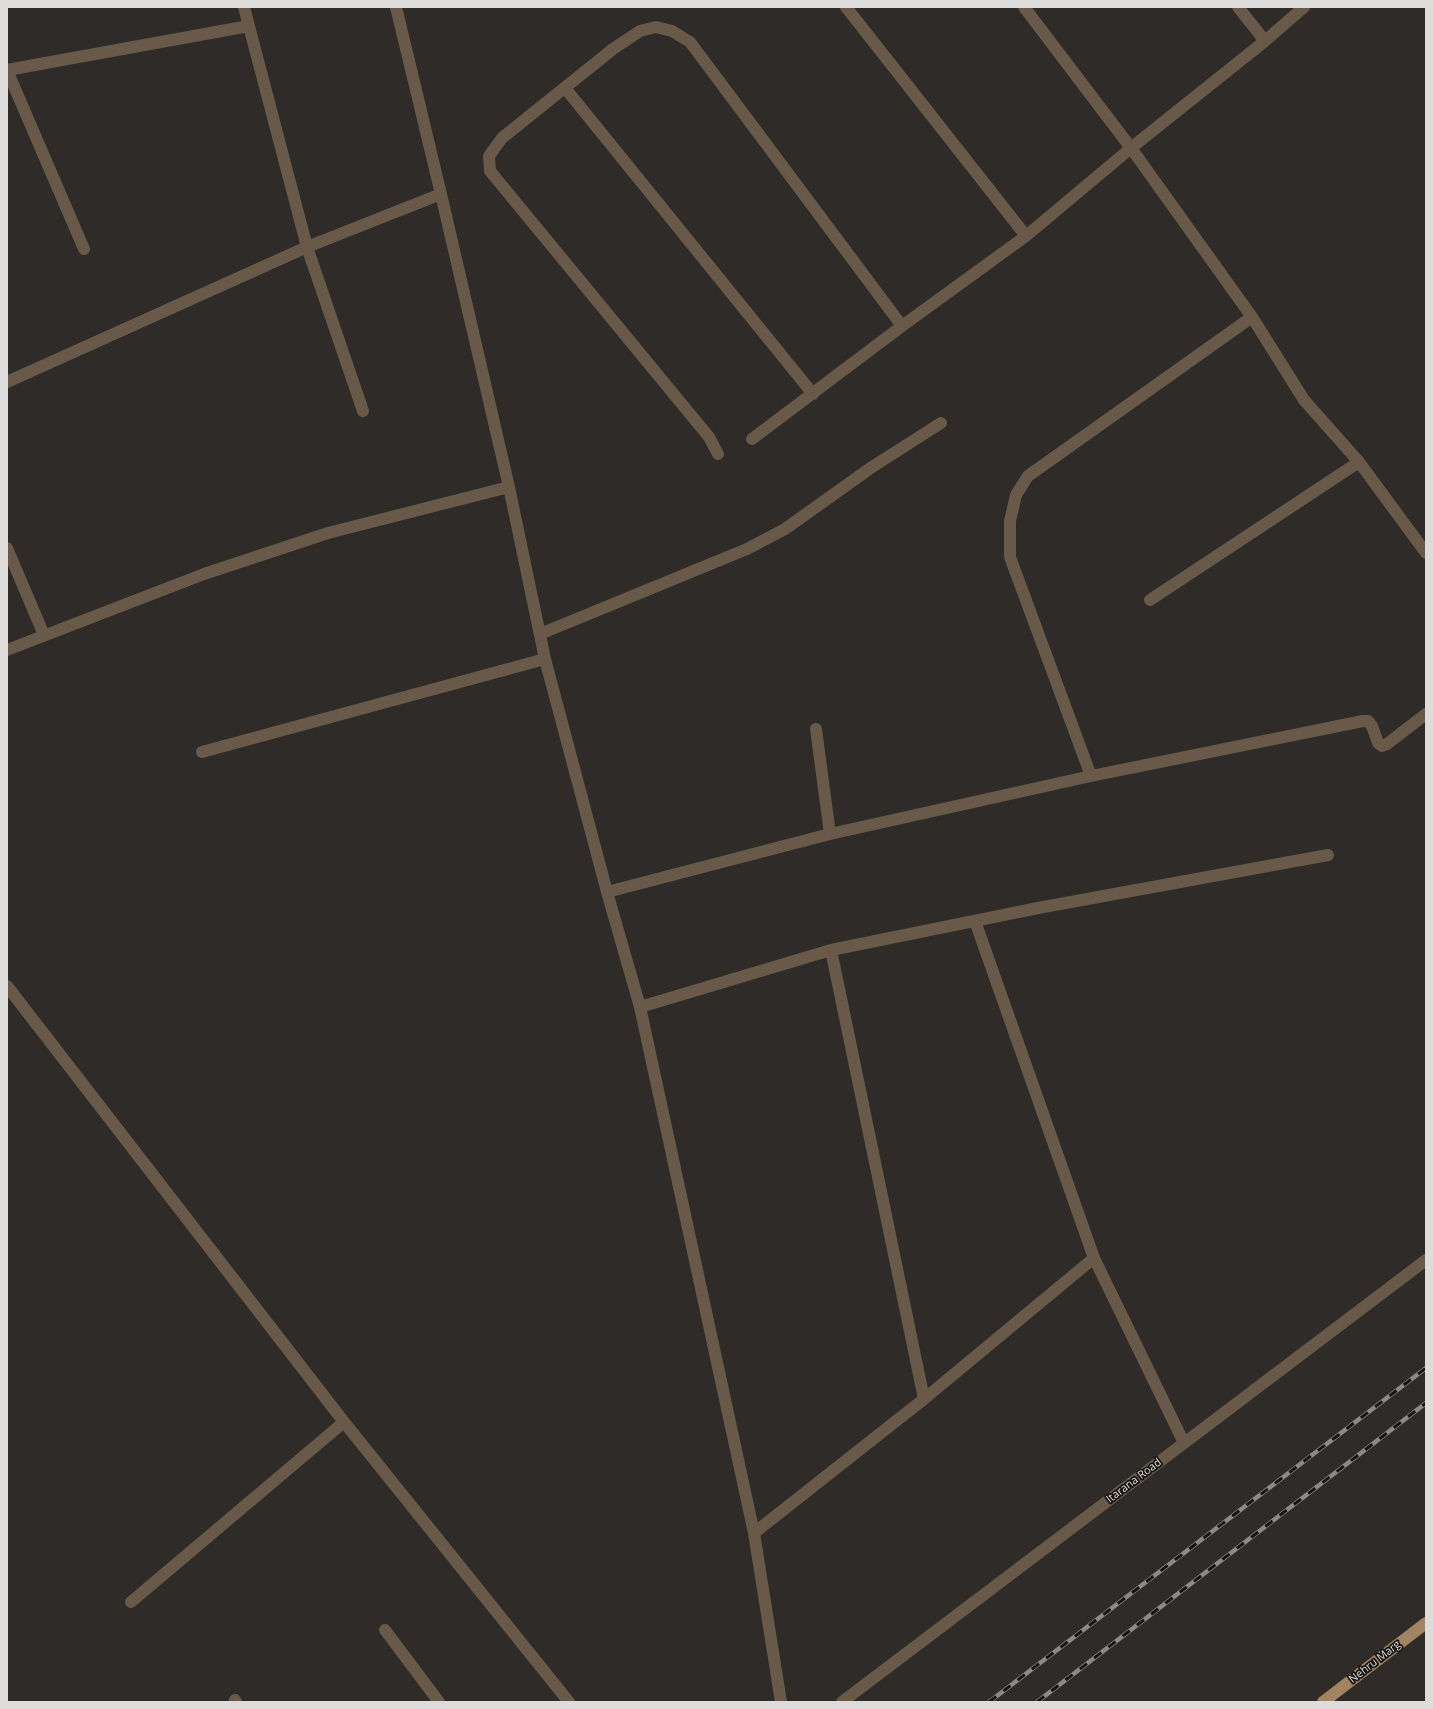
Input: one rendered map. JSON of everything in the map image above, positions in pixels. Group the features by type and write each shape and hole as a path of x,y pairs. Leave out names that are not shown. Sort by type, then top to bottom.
{"main road":[{"name":"Nehru Marg","path":"1324,1702 1426,1623"}],"street":[{"path":"244,7 307,247 363,411"},
{"path":"396,7 442,194 509,487 545,659 607,892 640,1007 754,1533 781,1702"},
{"path":"846,7 1026,236"},
{"path":"1024,7 1130,148 1252,317 1304,400 1359,462 1426,553"},
{"path":"1238,7 1265,41"},
{"path":"752,440 902,326 1026,236 1130,148 1265,41 1304,7"},
{"path":"84,249 7,70 249,26"},
{"path":"718,454 709,437 490,171 489,156 502,138 613,49 640,30 656,27 672,31 690,42 902,326"},
{"path":"565,88 813,394"},
{"path":"7,382 307,247 442,194"},
{"path":"1091,776 1010,557 1010,521 1016,495 1028,476 1252,317"},
{"path":"540,634 747,548 786,529 872,467 941,423"},
{"path":"1150,600 1359,462"},
{"path":"7,650 204,574 328,533 509,487"},
{"path":"7,548 44,635"},
{"path":"202,752 545,659"},
{"path":"607,892 830,834 1091,776 1363,721 1368,721 1372,726 1378,743 1382,746 1387,744 1426,714"},
{"path":"816,729 830,834"},
{"path":"640,1007 831,950 1328,854"},
{"path":"975,921 1094,1258 1184,1443"},
{"path":"831,950 924,1398"},
{"path":"7,986 344,1422 569,1702"},
{"path":"754,1533 924,1398 1094,1258"},
{"name":"Itarana Road","path":"842,1702 1426,1260"},
{"path":"130,1602 344,1422"},
{"path":"385,1630 439,1702"}],"railway":[{"path":"989,1702 1426,1368"},
{"path":"1037,1702 1426,1403"}]}
